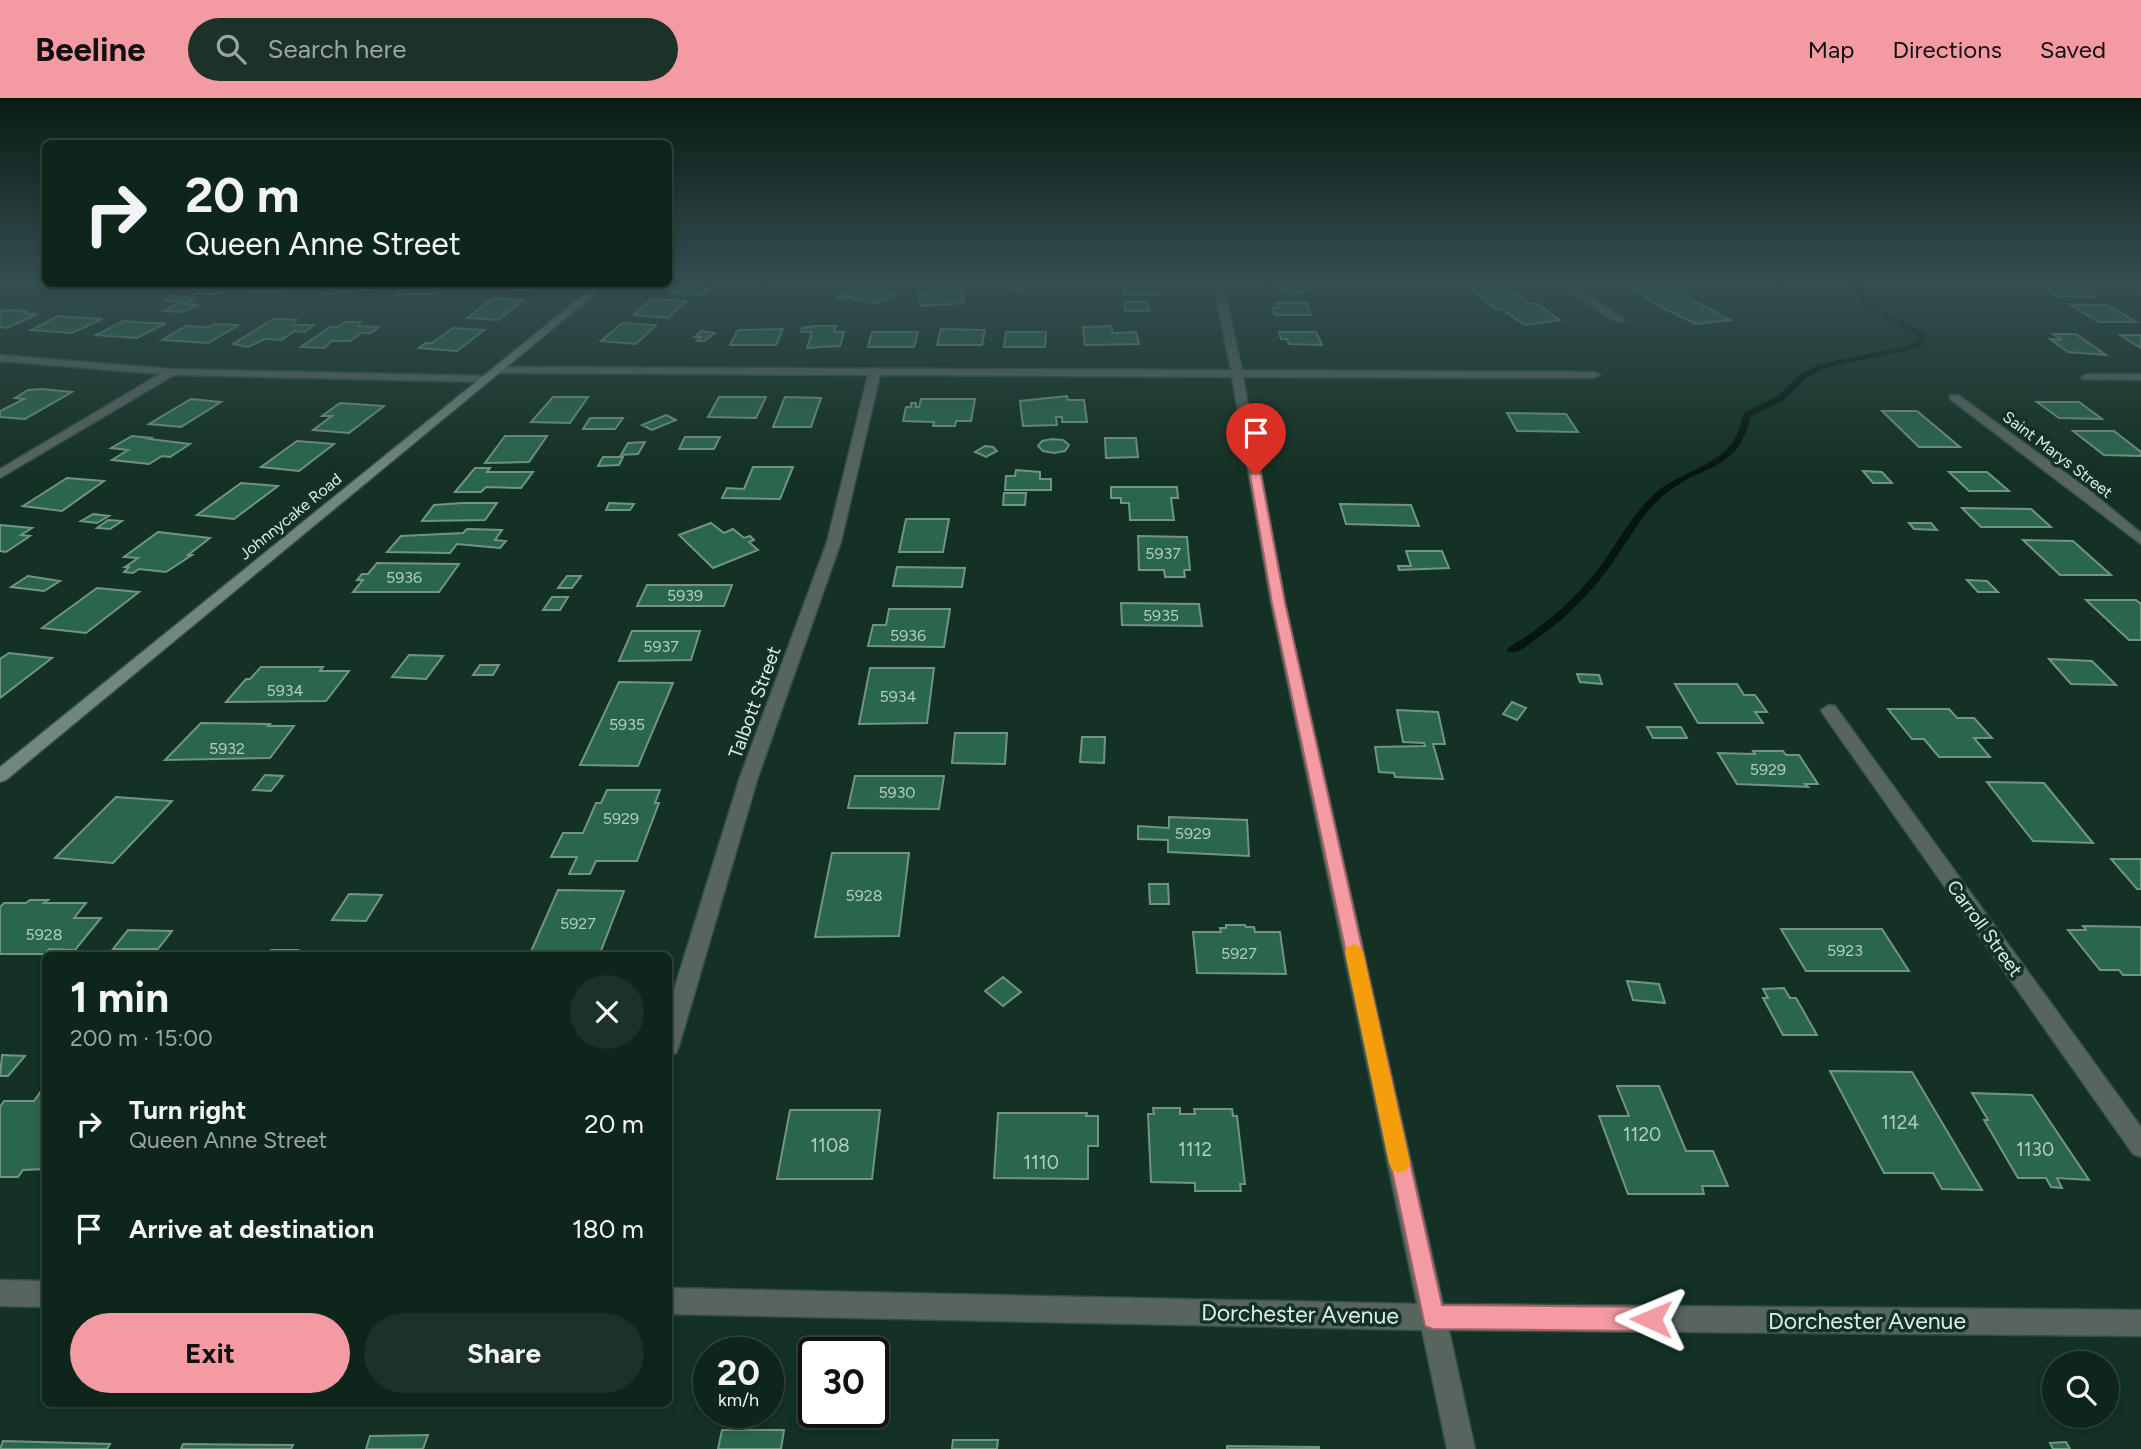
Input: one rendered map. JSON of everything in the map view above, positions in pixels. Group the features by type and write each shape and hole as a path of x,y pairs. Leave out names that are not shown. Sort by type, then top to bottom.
{"main road":[{"name":"Johnnycake Road","path":"0,776 525,346"}],"street":[{"path":"1231,346 1278,603 1461,1449"},
{"path":"0,358 172,372 491,374 874,371 1594,375"},
{"name":"Talbott Street","path":"672,1033 749,777 834,542 874,371"},
{"path":"0,474 172,372"},
{"path":"2087,377 2141,377"},
{"name":"Saint Marys Street","path":"1954,397 2084,493 2141,540"},
{"name":"Carroll Street","path":"1829,710 2141,1146"},
{"path":"0,1293 42,1294"},
{"name":"Dorchester Avenue","path":"672,1301 1433,1317 2141,1323"}],"building":[{"path":"302,346 326,346 324,348"},
{"path":"422,346 463,346 457,351 419,348"},
{"path":"808,346 839,346 807,348"},
{"path":"868,346 914,346 914,347"},
{"path":"1004,346 1045,346 1045,347"},
{"path":"2060,346 2093,346 2106,355 2068,352"},
{"path":"28,390 72,392 25,419 0,417 0,411 24,399 15,398"},
{"path":"1067,396 1068,400 1084,400 1087,422 1062,422 1062,417 1056,417 1057,425 1023,426 1020,401"},
{"path":"553,397 588,397 570,423 531,422"},
{"path":"719,397 766,397 756,418 708,417"},
{"path":"785,397 821,398 811,427 773,427"},
{"path":"191,399 221,402 181,427 149,424"},
{"path":"921,399 975,399 971,421 956,421 955,426 933,426 934,422 903,421 906,407 916,403 916,407 919,407"},
{"path":"2037,402 2079,402 2102,419 2059,418"},
{"path":"340,403 384,406 349,433 313,430 332,416 322,416"},
{"path":"1882,411 1917,411 1960,447 1919,447"},
{"path":"1507,413 1566,414 1578,432 1517,431"},
{"path":"666,415 676,420 652,430 642,425"},
{"path":"590,418 623,418 615,429 583,429"},
{"path":"2073,431 2114,431 2141,452 2141,456 2104,455"},
{"path":"132,436 190,444 170,457 162,456 149,464 112,460 128,450 111,448"},
{"path":"505,436 547,436 529,462 485,463"},
{"path":"685,437 720,437 714,449 679,449"},
{"path":"1105,438 1136,438 1138,457 1106,458"},
{"path":"1063,440 1069,445 1065,451 1054,453 1043,451 1038,446 1042,441"},
{"path":"297,441 334,444 299,471 261,467"},
{"path":"645,442 638,454 621,455 628,443"},
{"path":"985,446 993,447 997,451 986,457 975,452"},
{"path":"603,457 623,457 619,465 598,466"},
{"path":"753,467 793,467 780,499 722,498 727,488 744,489"},
{"path":"475,468 490,468 487,472 533,472 521,488 486,487 481,492 455,492"},
{"path":"1016,470 1040,472 1040,479 1051,479 1051,490 1005,490 1006,476 1015,476"},
{"path":"1863,471 1882,472 1892,483 1873,483"},
{"path":"1949,472 1987,472 2009,491 1969,491"},
{"path":"67,478 104,481 62,511 23,506"},
{"path":"241,483 278,486 234,519 197,515"},
{"path":"1111,487 1177,487 1178,498 1171,498 1174,520 1130,520 1129,503 1121,503 1121,498 1111,498"},
{"path":"1004,493 1026,493 1025,505 1003,505"},
{"path":"497,503 485,520 422,521 434,505"},
{"path":"609,503 634,504 630,510 606,510"},
{"path":"1340,504 1411,505 1419,526 1346,524"},
{"path":"1962,508 2031,509 2051,527 1981,527"},
{"path":"93,514 109,516 97,523 81,521"},
{"path":"906,519 949,519 943,552 899,552"},
{"path":"108,520 122,521 110,529 97,528"},
{"path":"711,523 724,533 733,529 744,538 750,536 754,540 749,542 758,550 713,568 679,535"},
{"path":"1909,523 1931,523 1937,530 1914,529"},
{"path":"0,525 32,528 21,535 30,536 6,552 0,551"},
{"path":"467,529 502,530 495,540 506,541 500,548 457,544 450,553 387,552 401,536 463,533"},
{"path":"158,532 210,538 188,555 192,555 166,572 139,569 133,573 124,572 129,567 125,567 138,558 124,557"},
{"path":"1138,536 1187,537 1190,570 1184,570 1185,577 1165,577 1164,570 1139,570"},
{"path":"2023,540 2073,541 2111,575 2060,575"},
{"path":"1406,551 1442,551 1449,568 1399,570 1398,566 1411,566"},
{"path":"377,563 459,564 439,592 353,592 363,580 357,580 362,574 368,574"},
{"path":"897,567 965,568 962,587 893,586"},
{"path":"28,576 60,581 44,591 11,587"},
{"path":"567,576 581,576 572,588 558,588"},
{"path":"1967,580 1987,581 1998,592 1978,592"},
{"path":"647,585 732,585 724,606 637,606"},
{"path":"97,588 139,592 86,633 42,628"},
{"path":"552,597 568,597 560,610 543,610"},
{"path":"2086,600 2136,600 2141,604 2141,640 2129,640"},
{"path":"1121,603 1199,604 1202,626 1122,625"},
{"path":"889,609 950,609 944,647 868,646 873,625 886,625"},
{"path":"632,631 700,631 691,660 619,661"},
{"path":"9,653 52,658 0,698 0,659"},
{"path":"409,655 443,656 426,679 392,677"},
{"path":"2049,659 2092,661 2116,685 2071,684"},
{"path":"480,665 499,665 493,675 473,675"},
{"path":"261,667 323,667 320,671 349,671 326,701 226,702 246,679 250,679"},
{"path":"870,668 934,668 927,723 859,724"},
{"path":"1577,674 1599,675 1602,684 1580,682"},
{"path":"619,682 673,683 638,766 580,765"},
{"path":"1675,684 1737,684 1744,695 1755,695 1767,712 1755,712 1763,723 1698,723"},
{"path":"1512,702 1526,708 1517,720 1503,714"},
{"path":"1888,709 1949,709 1957,718 1974,718 1992,738 1974,738 1990,757 1939,757 1924,739 1912,739"},
{"path":"1397,710 1438,712 1445,744 1433,744 1443,779 1395,777 1394,773 1379,772 1375,747 1425,746 1424,743 1403,742"},
{"path":"201,723 294,726 270,758 165,760"},
{"path":"1647,727 1681,727 1687,738 1653,738"},
{"path":"955,733 1007,733 1005,764 952,763"},
{"path":"1082,737 1105,737 1104,763 1080,762"},
{"path":"1753,751 1783,751 1786,755 1799,755 1818,784 1805,784 1808,787 1737,784 1718,753 1755,754"},
{"path":"265,775 283,776 271,791 253,790"},
{"path":"855,776 944,776 939,809 848,808"},
{"path":"1987,782 2044,783 2093,843 2033,841"},
{"path":"607,790 660,790 655,803 659,803 637,861 596,861 590,874 569,874 577,857 551,857 563,833 583,833 596,803 601,803"},
{"path":"116,797 172,801 113,863 55,858"},
{"path":"1169,817 1247,820 1249,856 1168,852 1168,840 1138,839 1138,826 1169,828"},
{"path":"832,853 909,853 899,936 815,937"},
{"path":"2111,859 2141,859 2141,889 2137,889"},
{"path":"1149,884 1168,884 1169,904 1150,904"},
{"path":"558,890 624,891 601,952 531,952"},
{"path":"349,894 382,895 366,921 332,920"},
{"path":"30,900 48,900 44,903 86,903 74,918 101,918 75,950 49,949 42,954 0,954 0,907 4,903 26,903"},
{"path":"1226,925 1254,927 1255,932 1280,932 1286,974 1197,973 1193,932 1221,932 1220,928 1226,928"},
{"path":"2083,926 2141,927 2141,975 2123,975 2119,970 2100,970 2068,930 2086,930"},
{"path":"1781,929 1882,929 1909,971 1806,971"},
{"path":"128,930 172,931 158,949 113,949"},
{"path":"271,950 298,950 297,952 270,952"},
{"path":"1003,977 1021,992 1003,1006 985,991"},
{"path":"1627,981 1659,984 1665,1003 1633,1000"},
{"path":"1784,988 1790,998 1796,998 1817,1035 1783,1035 1763,998 1768,998 1763,989"},
{"path":"2,1055 25,1056 8,1076 0,1076"},
{"path":"1830,1071 1912,1072 1982,1190 1942,1189 1933,1173 1884,1173"},
{"path":"1617,1086 1659,1086 1686,1151 1713,1151 1728,1186 1702,1186 1704,1194 1628,1194 1599,1116 1629,1116"},
{"path":"42,1090 42,1169 23,1170 18,1177 0,1177 0,1107 4,1101 34,1101"},
{"path":"1972,1093 2032,1095 2089,1180 2057,1178 2062,1188 2051,1187 2046,1178 2018,1178 1984,1120 1988,1120"},
{"path":"1153,1108 1180,1108 1180,1114 1195,1114 1194,1109 1232,1109 1233,1116 1237,1116 1245,1184 1240,1184 1241,1191 1195,1191 1195,1183 1151,1182 1148,1114 1154,1114"},
{"path":"790,1110 880,1110 872,1179 777,1179"},
{"path":"998,1113 1087,1113 1086,1116 1098,1116 1098,1146 1088,1146 1088,1179 994,1178"},
{"path":"722,1430 784,1430 781,1449 718,1449"},
{"path":"428,1435 423,1449 366,1449 370,1436"},
{"path":"953,1440 998,1440 997,1449 952,1449"},
{"path":"3,1441 110,1444 107,1449 0,1449"},
{"path":"2066,1442 2070,1449 2053,1449 2050,1443"},
{"path":"183,1444 293,1445 291,1449 181,1449"},
{"path":"1227,1446 1319,1447 1319,1449 1227,1449"}],"waterway":[{"path":"1512,650 1549,625 1584,592 1655,497 1678,480 1726,455 1742,433 1747,415 1781,398 1803,376 1823,366 1917,346"}],"slow traffic":[{"path":"1354,952 1399,1163"}],"route":[{"path":"1256,475 1278,603 1433,1317 1651,1319"}]}
